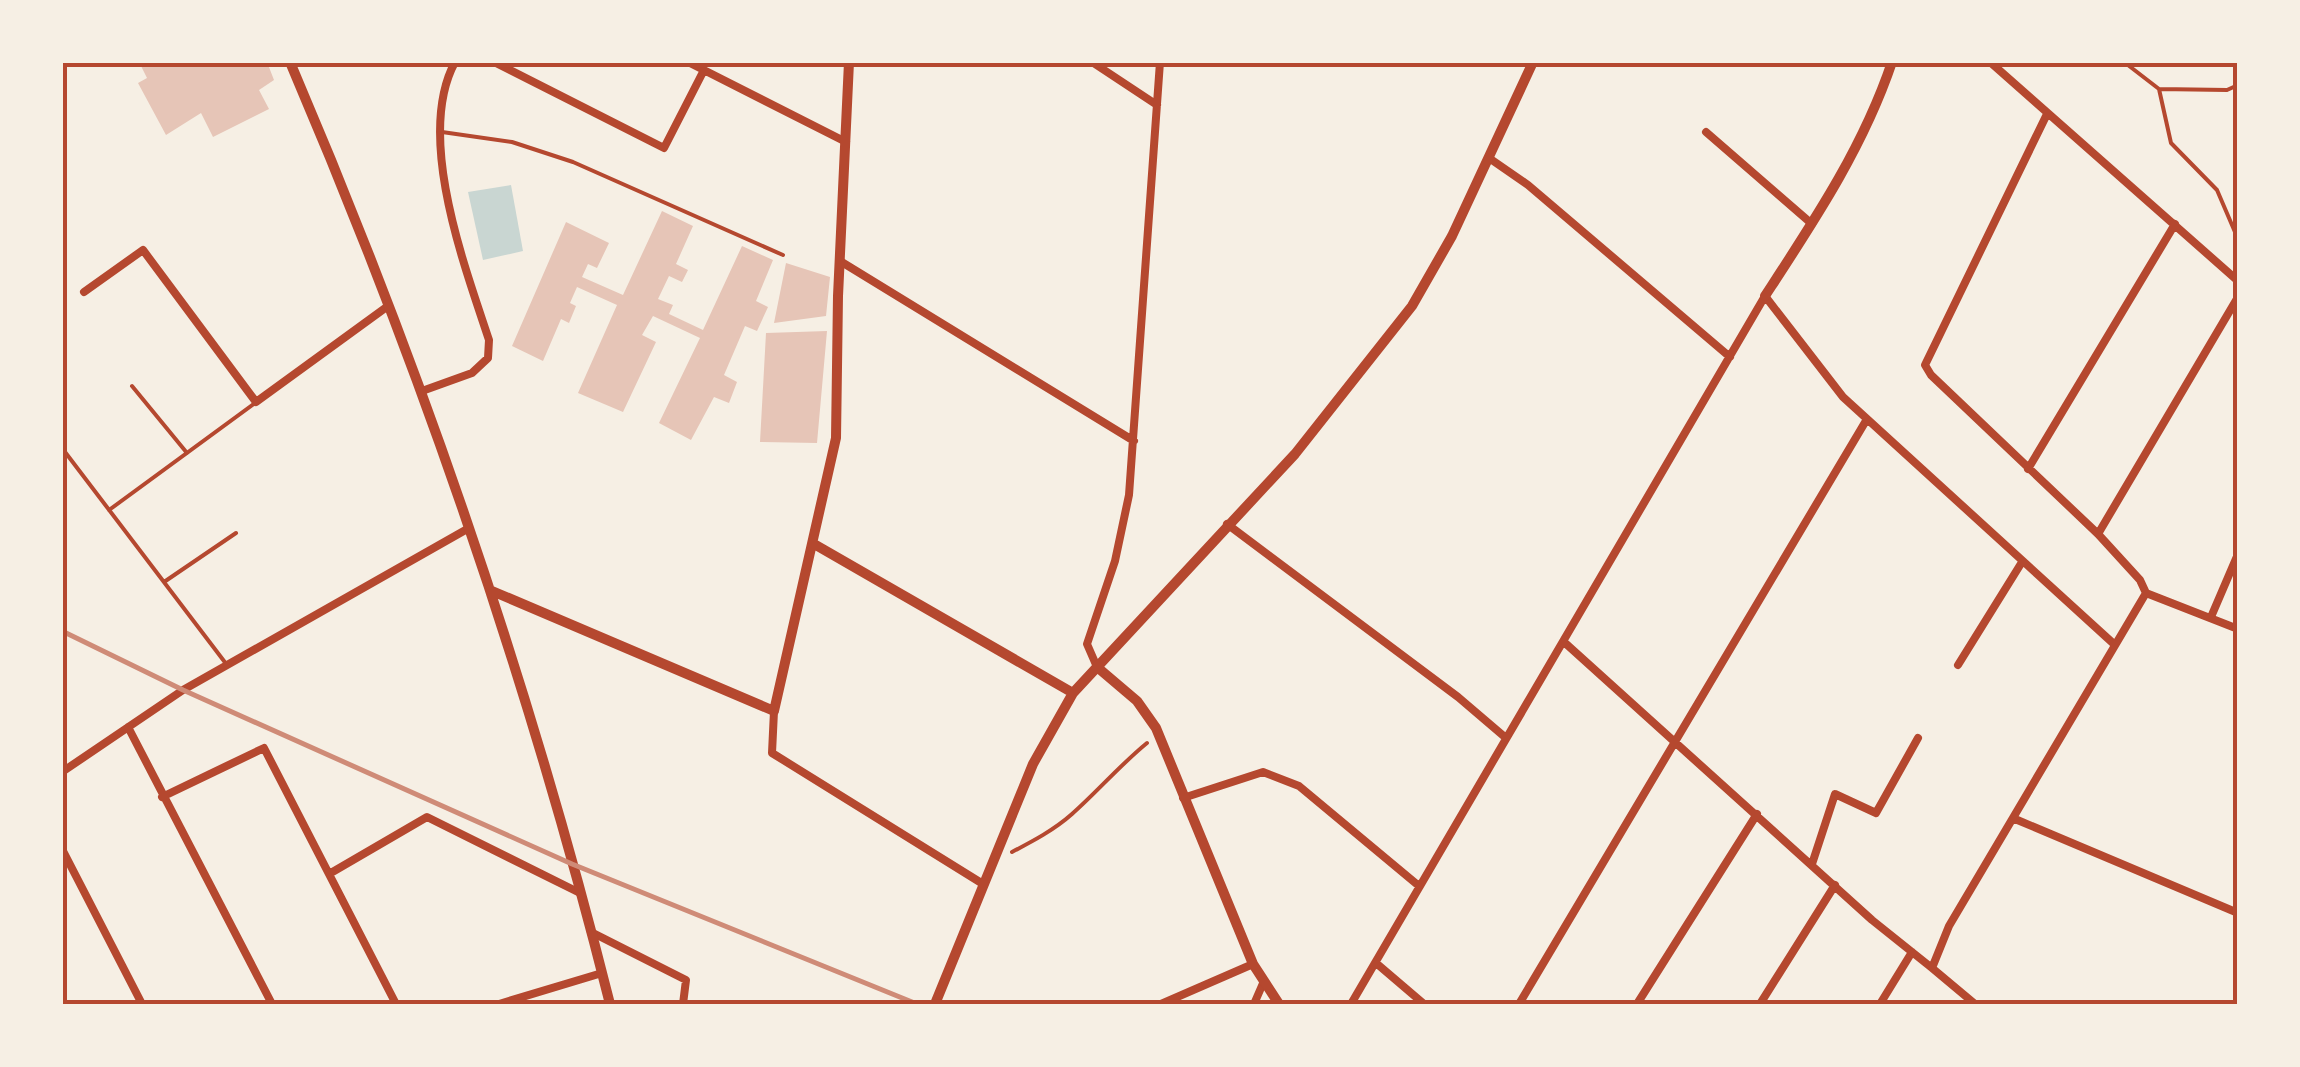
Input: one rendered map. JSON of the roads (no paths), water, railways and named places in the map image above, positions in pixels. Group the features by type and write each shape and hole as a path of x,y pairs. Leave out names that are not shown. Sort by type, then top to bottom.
{"street":[{"path":"290,62 422,391 492,591 610,1004"},
{"path":"494,62 664,148 704,70"},
{"path":"688,62 846,142"},
{"path":"849,62 836,438 774,710 772,753 984,884"},
{"path":"1092,62 1157,104"},
{"path":"1160,62 1126,522 1087,644 1098,667 1137,701 1158,734 1253,964 1279,1004"},
{"path":"935,1004 1033,764 1074,693 1295,454 1412,306 1452,236 1533,62"},
{"path":"1351,1004 1765,296 1833,192 1879,102 1892,62"},
{"path":"1990,62 2238,281"},
{"path":"422,391 472,373 488,358 489,340 450,218 442,173 441,116 450,64"},
{"path":"2046,114 1925,365 2098,534 2140,580 2146,593 2238,629"},
{"path":"1706,132 1812,224"},
{"path":"1489,158 1528,185 1730,356"},
{"path":"2028,469 2175,224"},
{"path":"84,292 143,250 256,402 388,306"},
{"path":"840,261 1134,441"},
{"path":"1765,296 1843,398 2115,645"},
{"path":"2098,534 2238,297"},
{"path":"1520,1004 1867,419"},
{"path":"1227,524 1458,697 1506,738"},
{"path":"62,772 227,665 469,528"},
{"path":"814,544 1074,693"},
{"path":"2212,617 2238,554"},
{"path":"1958,665 2022,562"},
{"path":"492,591 774,710"},
{"path":"1932,968 1949,926 2146,593"},
{"path":"1564,642 1975,1004"},
{"path":"128,727 272,1004"},
{"path":"1812,864 1835,794 1876,813 1918,738"},
{"path":"162,796 264,748 396,1004"},
{"path":"1183,798 1263,772 1299,786 1419,886"},
{"path":"1637,1004 1757,814"},
{"path":"329,874 428,817 580,894"},
{"path":"2015,819 2238,914"},
{"path":"62,849 142,1004"},
{"path":"1760,1004 1835,884"},
{"path":"590,932 686,980 683,1004"},
{"path":"1880,1004 1912,952"},
{"path":"1161,1004 1253,964"},
{"path":"1376,964 1424,1004"},
{"path":"499,1004 602,973"},
{"path":"1254,1004 1264,981"}],"lane":[{"path":"442,132 512,142 573,162 784,255"},
{"path":"132,386 187,453"},
{"path":"109,510 256,402"},
{"path":"62,448 227,665"},
{"path":"164,582 236,533"}],"railway":[{"path":"62,631 183,690 572,864 917,1004"}]}
